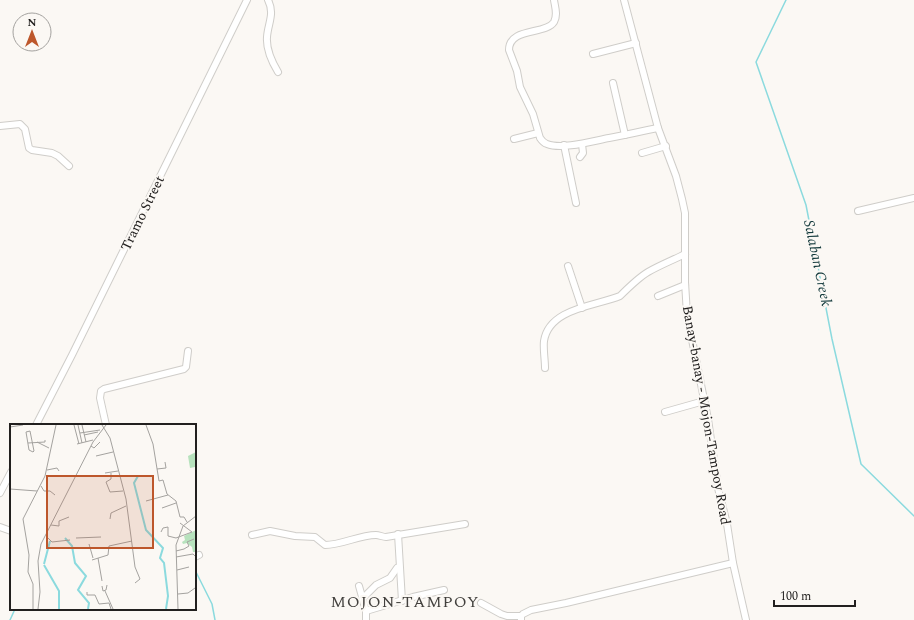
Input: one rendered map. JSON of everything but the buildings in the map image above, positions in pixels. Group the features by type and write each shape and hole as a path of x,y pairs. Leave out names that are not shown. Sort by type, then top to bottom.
{"street":[{"name":"Tramo Street","path":"37,424 247,0"},
{"path":"268,0 272,14 267,36 267,44 278,72"},
{"path":"554,0 556,14 552,25 516,37 509,46 509,50 517,71 520,87 533,114 540,138 545,143 564,146 582,144 658,128"},
{"name":"Banay-banay - Mojon-Tampoy Road","path":"624,0 658,128 676,176 685,213 685,285 687,315 708,419 718,488 746,620"},
{"path":"593,54 636,43"},
{"path":"612,82 625,135"},
{"path":"0,126 20,124 25,129 29,148 32,150 52,153 58,156 69,166"},
{"path":"514,140 538,133"},
{"path":"580,158 583,153 582,144"},
{"path":"564,146 576,202"},
{"path":"642,153 666,146"},
{"path":"858,211 914,198"},
{"path":"545,368 544,340 553,323 561,316 569,312 620,296 646,273 685,254"},
{"path":"568,266 582,308"},
{"path":"658,296 685,285"},
{"path":"106,424 100,398 101,391 184,369 186,367 188,351"},
{"path":"665,412 704,401"},
{"path":"0,493 10,474"},
{"path":"252,535 270,531 295,536 315,536 325,545 331,545 376,535 386,537 464,524"},
{"path":"0,527 10,531"},
{"path":"398,534 402,601"},
{"path":"481,603 501,614 521,618 524,614 531,610 566,604 733,563"},
{"path":"362,598 376,585 390,578 397,568"},
{"path":"359,586 366,611 366,620"},
{"path":"366,611 413,597 444,590"}],"waterway":[{"name":"Salaban Creek","path":"786,0 756,62 806,205 832,339 861,464 914,516"},
{"path":"196,572 212,604 215,620"},
{"path":"10,620 15,610"}],"district":[{"name":"MOJON-TAMPOY","path":"405,601"}]}
